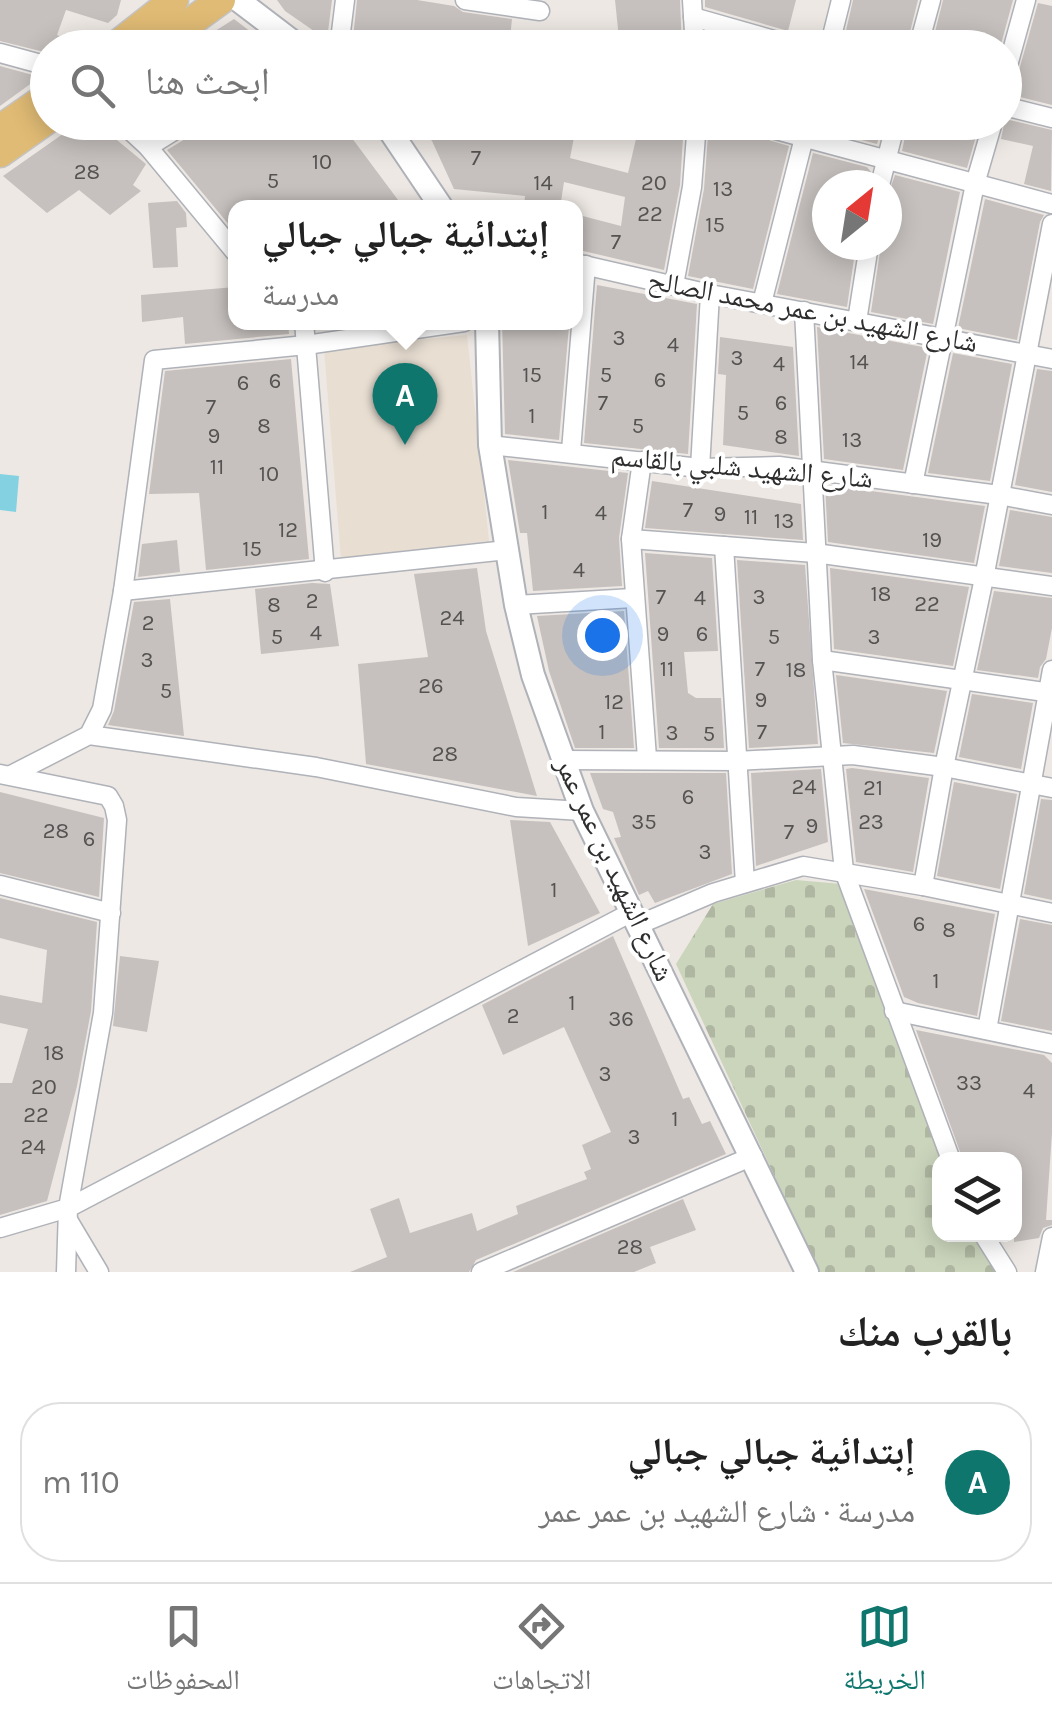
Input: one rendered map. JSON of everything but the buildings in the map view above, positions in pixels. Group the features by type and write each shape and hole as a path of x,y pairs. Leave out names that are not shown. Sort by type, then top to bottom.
{"main road":[{"path":"136,30 174,0"},
{"path":"179,30 221,0"},
{"path":"0,129 30,108"},
{"path":"0,153 30,132"}],"street":[{"path":"238,0 276,30"},
{"path":"341,30 344,0"},
{"path":"464,0 540,11"},
{"path":"834,30 841,0"},
{"path":"923,30 931,0"},
{"path":"1018,30 1026,0"},
{"path":"692,9 751,30"},
{"path":"0,54 30,62"},
{"path":"1022,110 1052,118"},
{"path":"140,140 228,244"},
{"path":"148,148 160,140"},
{"path":"396,140 437,200"},
{"path":"674,285 696,140"},
{"path":"762,303 803,140"},
{"path":"832,140 885,160 1052,204"},
{"path":"883,170 891,140"},
{"path":"913,484 974,184 987,140"},
{"path":"924,886 1052,224"},
{"path":"857,320 867,260"},
{"name":"شارع الشهيد بن عمر محمد الصالح","path":"583,264 710,294 1052,358"},
{"path":"700,468 710,294"},
{"path":"804,311 822,660 844,872 948,1152"},
{"path":"305,330 324,572"},
{"path":"89,735 102,709 123,591 154,360 409,330"},
{"name":"شارع الشهيد بن عمر عمر","path":"487,330 490,445 516,605 533,675 582,811 753,1156 806,1272"},
{"path":"571,451 577,330"},
{"name":"شارع الشهيد شلبي بالقاسم","path":"490,445 700,468 751,465 812,469 1052,505"},
{"path":"642,461 631,539 647,758"},
{"path":"631,539 816,553 1052,586"},
{"path":"724,546 745,883"},
{"path":"123,591 507,550"},
{"path":"516,605 633,598"},
{"path":"822,660 1050,693"},
{"path":"988,1030 1052,670"},
{"path":"5,775 89,735 316,766 516,807 582,811"},
{"path":"563,760 736,761 853,755 1052,788"},
{"path":"5,775 108,796 117,820 103,1013 68,1214 66,1272"},
{"path":"0,1228 68,1214 635,918 745,883 803,866 1052,913"},
{"path":"0,885 111,913"},
{"path":"894,1011 1052,1044"},
{"path":"481,1272 505,1268 753,1156"},
{"path":"68,1214 100,1272"},
{"path":"1045,1272 1052,1237"},
{"path":"988,1242 1007,1272"}],"shaded area":[{"path":"467,335 489,541 341,559 324,349"}],"green space":[{"path":"796,880 842,884 943,1152 932,1152 932,1242 982,1242 1000,1272 819,1272 676,964 713,904"}],"water":[{"path":"0,474 19,476 16,512 0,510"}],"place":[{"name":"إبتدائية جبالي جبالي","path":"405,445"}]}
